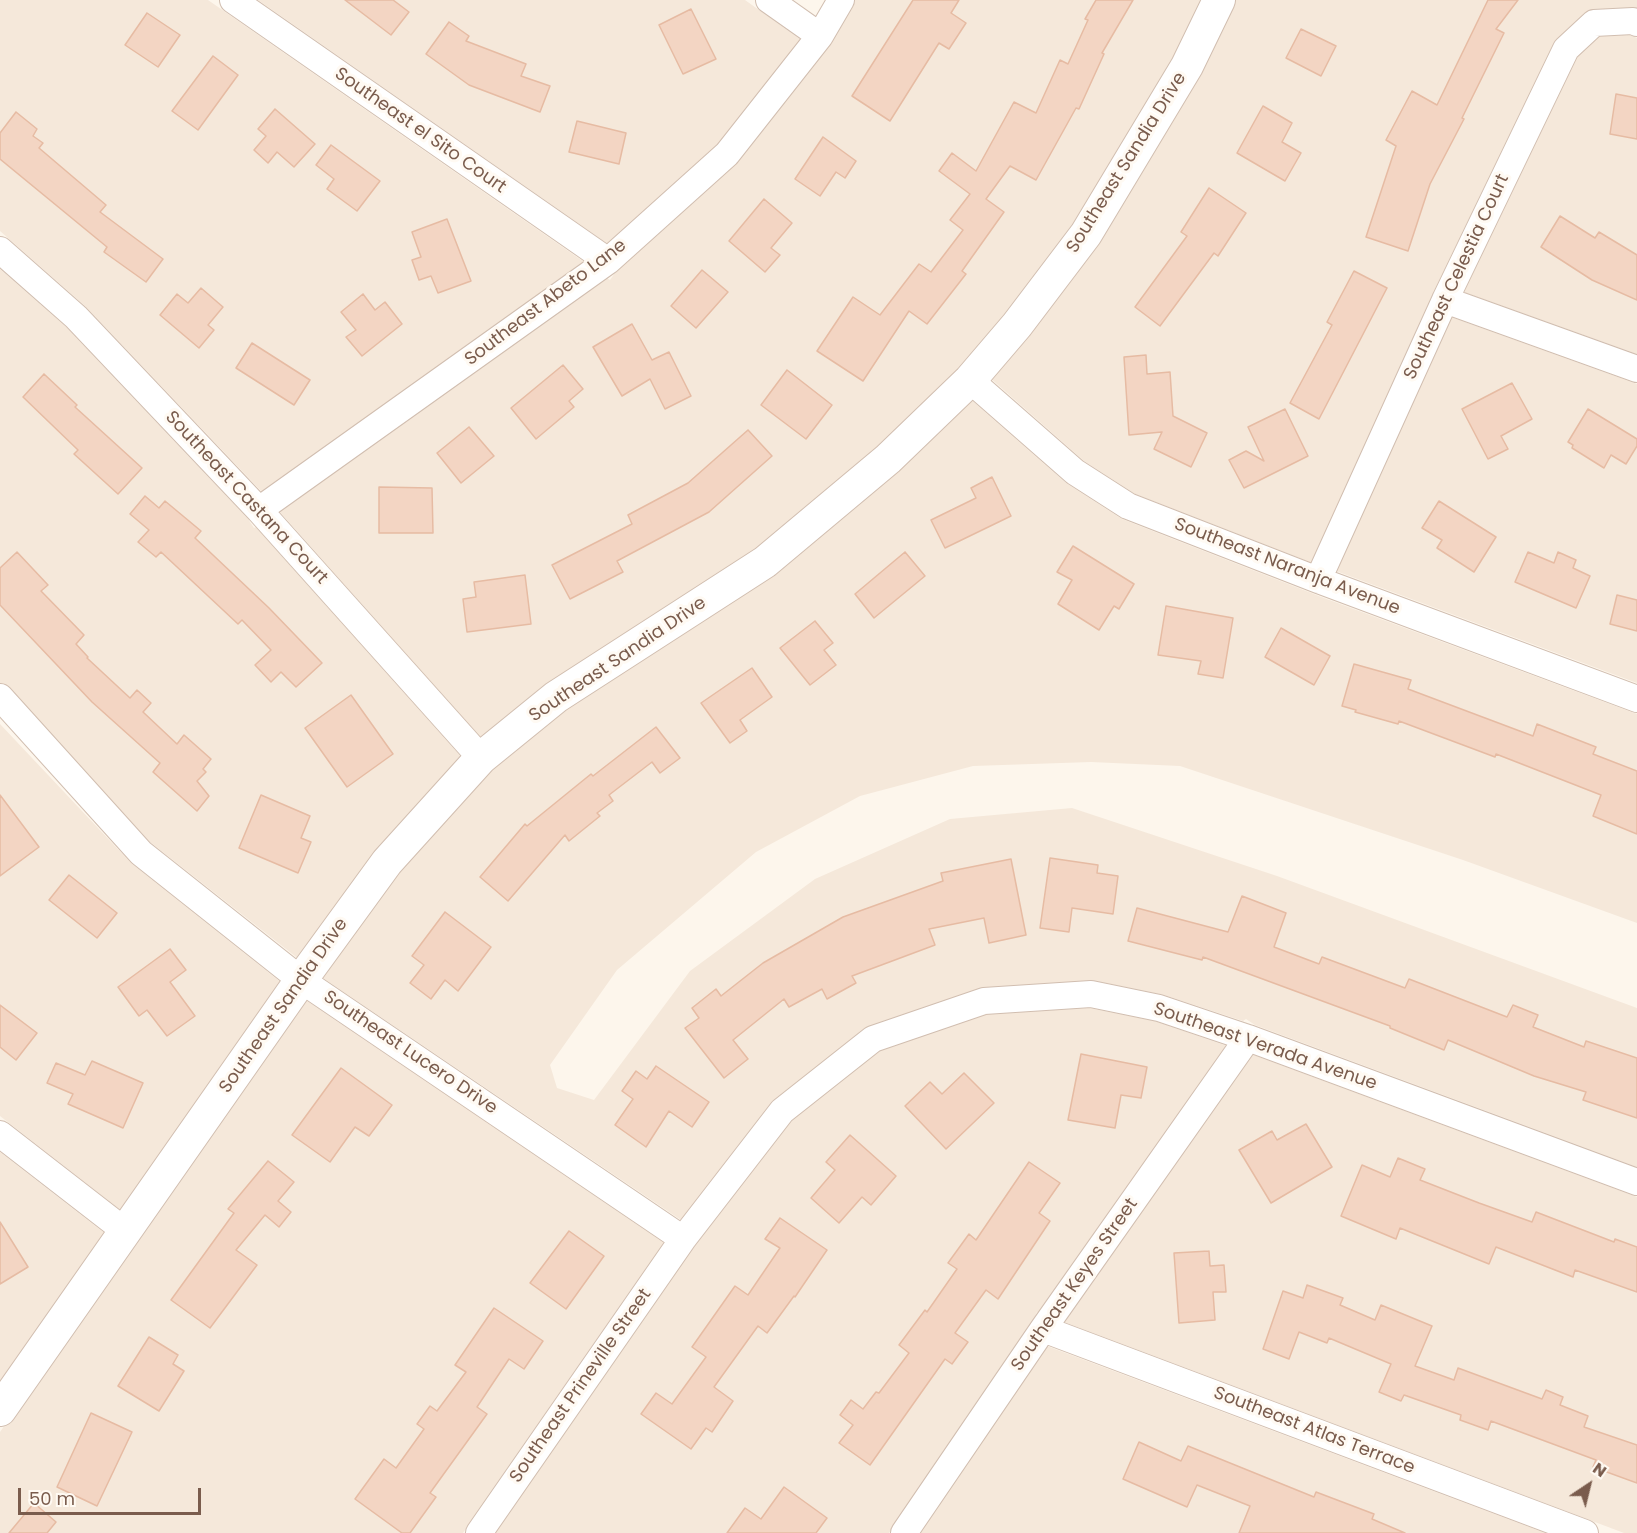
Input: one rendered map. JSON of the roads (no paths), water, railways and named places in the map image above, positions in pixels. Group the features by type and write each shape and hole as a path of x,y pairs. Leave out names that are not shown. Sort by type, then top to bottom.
{"street":[{"name":"Southeast el Sito Court","path":"233,0 608,261"},
{"path":"769,0 820,36"},
{"name":"Southeast Abeto Lane","path":"259,510 608,261 727,154 820,36 841,0"},
{"name":"Southeast Sandia Drive","path":"0,1410 301,980 387,862 481,758 556,697 765,562 888,459 970,380 1017,325 1086,234 1187,66 1219,0"},
{"name":"Southeast Celestia Court","path":"1318,580 1445,300 1566,49 1594,23 1633,21 1637,23"},
{"name":"Southeast Castana Court","path":"0,250 76,316 259,510 481,758"},
{"path":"1445,300 1637,369"},
{"name":"Southeast Naranja Avenue","path":"970,380 1075,472 1128,506 1318,580 1637,699"},
{"name":"Southeast Lucero Drive","path":"0,697 141,853 301,980 683,1239"},
{"name":"Southeast Verada Avenue","path":"683,1239 782,1111 873,1039 984,1001 1091,994 1159,1008 1248,1038 1637,1182"},
{"name":"Southeast Keyes Street","path":"904,1533 1043,1329 1248,1038"},
{"path":"0,1134 125,1232"},
{"name":"Southeast Prineville Street","path":"479,1533 683,1239"},
{"name":"Southeast Atlas Terrace","path":"1043,1329 1585,1533"}]}
